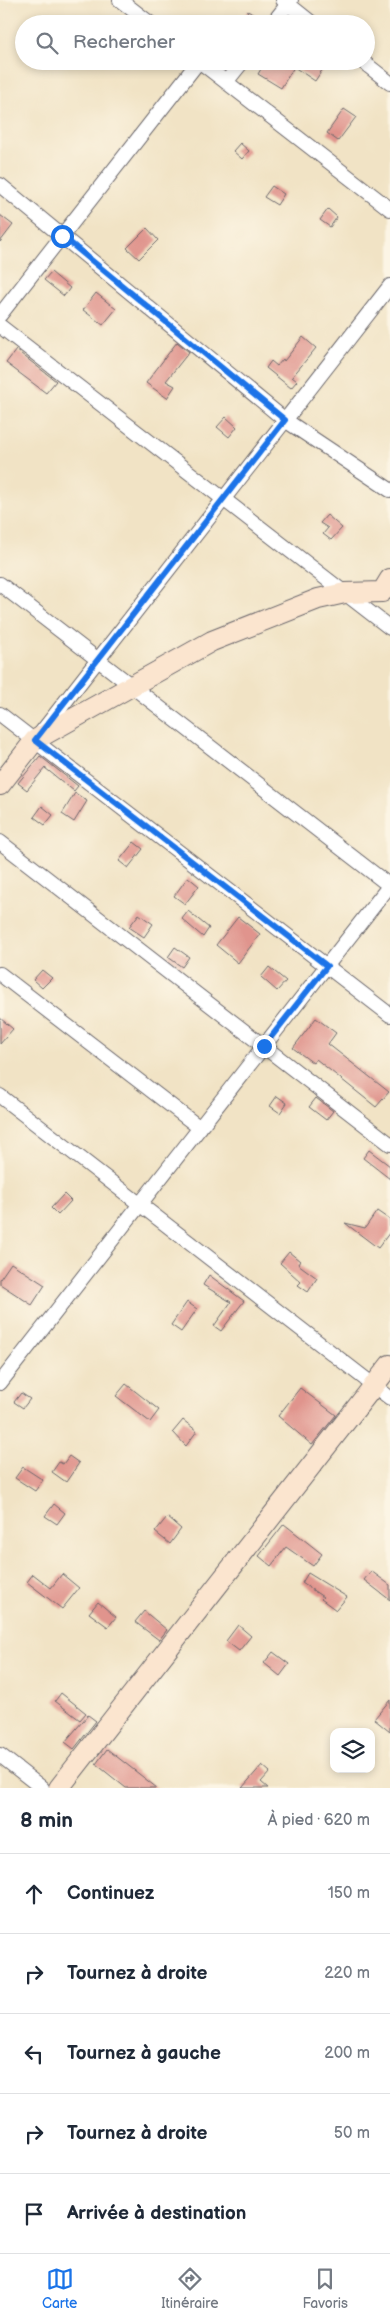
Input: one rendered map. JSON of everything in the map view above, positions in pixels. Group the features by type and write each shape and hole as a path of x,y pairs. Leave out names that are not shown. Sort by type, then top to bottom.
{"street":[{"path":"120,0 139,15"},
{"path":"278,15 287,1 303,15"},
{"path":"0,315 192,70"},
{"path":"211,70 390,208"},
{"path":"226,82 236,70"},
{"path":"373,70 390,83"},
{"path":"0,185 285,420 390,490"},
{"path":"0,785 390,286"},
{"path":"0,326 390,628"},
{"path":"35,740 212,641 318,599 345,593 382,592 390,579"},
{"path":"0,584 390,885 0,1383"},
{"path":"0,714 390,1015"},
{"path":"0,842 390,1144"},
{"path":"0,974 200,1128"},
{"path":"0,1096 390,1398"},
{"path":"59,1788 390,1365"},
{"path":"0,1755 42,1788"}],"building":[{"path":"248,11 254,15 246,15"},
{"path":"260,70 292,70 281,88 258,74"},
{"path":"298,70 322,70 315,81"},
{"path":"344,109 356,117 338,141 327,133"},
{"path":"240,143 249,151 242,159 233,151"},
{"path":"272,186 284,194 277,205 264,197"},
{"path":"328,209 337,217 330,227 320,220"},
{"path":"0,215 13,225 0,242"},
{"path":"147,228 158,240 139,259 127,248"},
{"path":"51,272 70,288 64,296 44,280"},
{"path":"96,293 116,309 103,325 83,310"},
{"path":"303,337 316,348 292,377 297,381 291,388 266,368 271,361 277,366 283,359 284,361"},
{"path":"177,342 189,352 166,381 175,386 167,398 146,383"},
{"path":"16,350 56,381 46,393 6,363"},
{"path":"226,417 237,427 229,437 217,427"},
{"path":"327,515 342,528 331,540 323,534 328,528 320,523"},
{"path":"40,756 78,786 74,791 45,768 27,790 18,783"},
{"path":"75,793 87,801 74,822 62,814"},
{"path":"42,806 53,815 45,825 34,817"},
{"path":"134,842 143,849 128,868 119,861"},
{"path":"188,877 199,886 185,904 174,896"},
{"path":"188,911 209,928 203,937 182,919"},
{"path":"139,914 153,924 144,937 129,927"},
{"path":"238,917 260,934 238,963 216,945"},
{"path":"175,947 189,957 182,967 168,957"},
{"path":"269,967 286,981 277,991 261,977"},
{"path":"42,970 52,978 42,988 33,980"},
{"path":"0,1018 13,1029 0,1044"},
{"path":"316,1018 336,1033 328,1044 389,1092 376,1107 316,1059 313,1063 293,1048"},
{"path":"277,1096 287,1103 280,1113 270,1106"},
{"path":"316,1098 333,1111 326,1120 309,1107"},
{"path":"369,1150 390,1166 390,1179 363,1158"},
{"path":"64,1194 71,1201 58,1215 51,1208"},
{"path":"377,1211 390,1220 390,1232 378,1248 345,1223 365,1228"},
{"path":"289,1252 300,1261 298,1264 317,1278 308,1292 298,1285 301,1282 280,1263"},
{"path":"11,1263 45,1285 32,1305 0,1284 0,1279"},
{"path":"209,1275 244,1301 221,1331 214,1326 231,1302 203,1285"},
{"path":"187,1302 197,1309 181,1332 171,1325"},
{"path":"126,1384 159,1410 150,1422 116,1396"},
{"path":"300,1388 336,1415 312,1445 278,1416"},
{"path":"21,1393 30,1399 23,1408 14,1402"},
{"path":"183,1420 197,1431 186,1446 173,1432"},
{"path":"69,1456 79,1463 66,1482 52,1472 59,1462 63,1464"},
{"path":"23,1467 43,1480 35,1491 15,1478"},
{"path":"54,1504 65,1513 57,1524 45,1516"},
{"path":"167,1517 181,1529 170,1544 155,1532"},
{"path":"284,1524 322,1554 313,1566 286,1547 271,1566 259,1556"},
{"path":"371,1571 390,1585 390,1600 364,1580"},
{"path":"308,1573 347,1597 336,1610 321,1599 323,1597 302,1583"},
{"path":"33,1574 51,1588 62,1574 79,1588 62,1609 27,1582"},
{"path":"98,1602 116,1617 108,1627 89,1613"},
{"path":"144,1611 167,1630 159,1640 135,1622"},
{"path":"238,1625 251,1636 239,1651 226,1641"},
{"path":"273,1652 289,1664 280,1676 264,1663"},
{"path":"61,1693 86,1713 80,1720 55,1701"},
{"path":"390,1700 390,1732 374,1719"},
{"path":"88,1715 96,1721 74,1749 65,1742"},
{"path":"107,1749 157,1788 126,1788 96,1764"},
{"path":"262,1765 270,1772 261,1782 268,1788 242,1788"}],"route":[{"path":"62,236 285,420 35,740 327,966 264,1046"}]}
